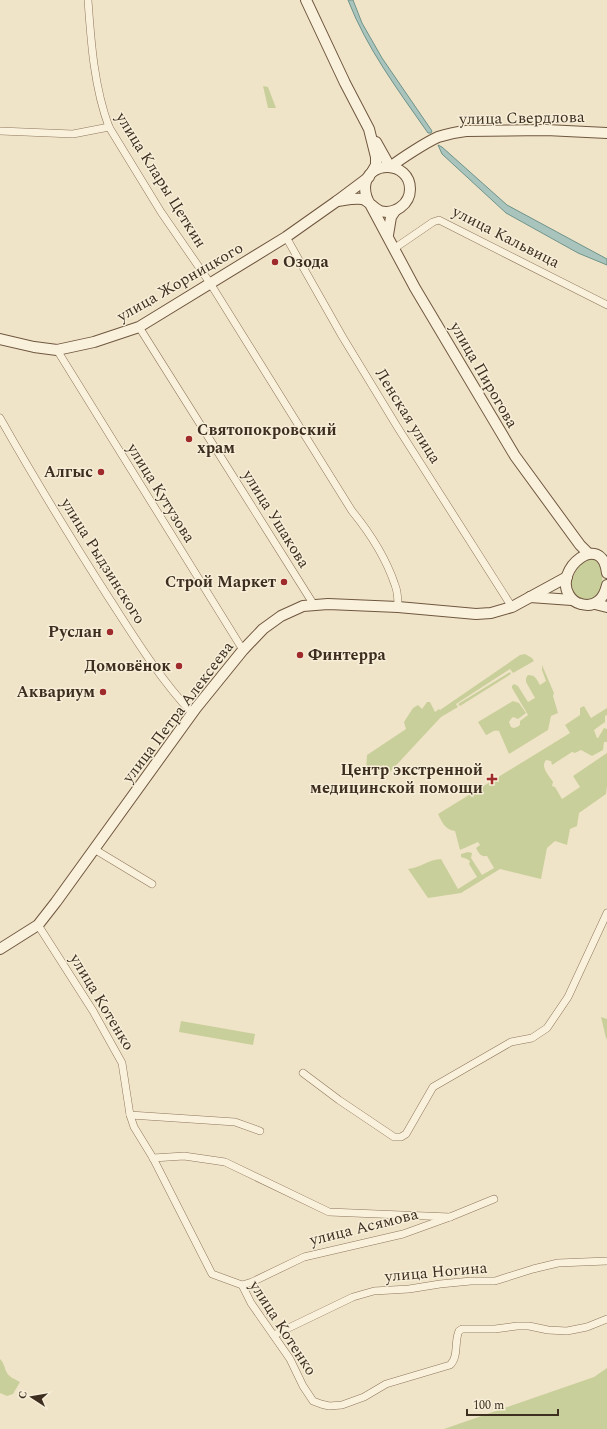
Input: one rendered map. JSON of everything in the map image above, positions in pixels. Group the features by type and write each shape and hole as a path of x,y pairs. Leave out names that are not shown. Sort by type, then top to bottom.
{"street":[{"name":"улица Клары Цеткин","path":"88,0 98,84 103,112 109,127 161,212 210,283 352,511 368,531 396,586 398,607"},
{"path":"306,0 345,83 390,167"},
{"path":"0,131 73,134 109,127"},
{"path":"369,129 376,157 376,165 366,184 365,192 370,204"},
{"name":"улица Свердлова","path":"390,167 438,138 466,131 546,130 607,133"},
{"name":"улица Свердлова","path":"407,178 407,164 410,156 417,150"},
{"path":"370,174 384,167 390,167 401,171 410,184 409,196 404,205 395,211 391,217 388,235"},
{"name":"улица Жорницкого","path":"0,339 34,347 56,350 94,342 139,327 286,237 337,201 370,174"},
{"path":"337,201 362,200 380,210 387,212 395,211"},
{"name":"улица Пирогова","path":"370,204 395,248 415,288 515,456 580,545 588,553"},
{"name":"улица Кальвица","path":"395,248 433,222 439,220 607,305"},
{"name":"Ленская улица","path":"286,237 342,336 512,607"},
{"name":"улица Ушакова","path":"139,327 314,605"},
{"name":"улица Кутузова","path":"56,350 243,650"},
{"name":"улица Рыдзинского","path":"0,418 41,489 126,625 177,697 192,713"},
{"path":"572,600 566,588 566,578 578,559 580,545"},
{"path":"578,559 588,553 604,555 607,573"},
{"name":"улица Петра Алексеева","path":"0,949 38,925 192,713 243,650 263,629 281,616 303,606 328,604 398,607 476,614 490,613 512,607 566,578"},
{"path":"595,604 602,599 606,589"},
{"path":"606,589 607,604"},
{"path":"530,597 572,600 577,603 587,605 595,604 607,607"},
{"path":"94,849 152,884"},
{"path":"303,1073 339,1100 394,1136 401,1137 406,1134 433,1087 511,1042 532,1038 547,1028 568,997 607,913"},
{"name":"улица Котенко","path":"38,925 96,1017 122,1063 130,1115 134,1127 153,1158 212,1274 242,1285 251,1303 290,1359 303,1386 313,1400 321,1404 336,1406 342,1405 364,1397 386,1384 450,1365 455,1358 456,1336 459,1331 462,1330 529,1326 548,1330 567,1331 587,1327 607,1319"},
{"path":"130,1115 235,1122 260,1131"},
{"path":"153,1158 184,1156 224,1162 329,1212 450,1217"},
{"name":"улица Асямова","path":"242,1285 252,1282 304,1257 403,1234 494,1199"},
{"name":"улица Ногина","path":"274,1335 353,1296 374,1290 409,1289 440,1284 494,1281 533,1268 558,1262 607,1261"}],"green space":[{"path":"263,86 268,87 276,108 268,108"},
{"path":"593,558 599,562 600,565 602,573 602,589 595,598 588,600 580,599 572,592 571,587 573,576 583,562"},
{"path":"525,654 534,661 513,673 510,669 456,704 458,707 441,717 388,774 383,775 377,770 366,771 367,755 406,729 404,722 413,708 418,705 422,709 427,702 430,702 435,712 439,709 440,710 520,655"},
{"path":"542,665 554,693 553,696 558,713 551,716 548,730 509,754 499,731 494,731 486,735 478,722 513,701 519,703 526,713 518,719 513,717 509,722 511,727 514,728 519,726 520,721 528,715 512,686 514,684 518,686 528,702 535,698 526,682 526,678 528,675 533,676 540,685 546,681 542,670"},
{"path":"510,672 511,674 460,706 458,704"},
{"path":"584,706 591,718 607,708 605,722 594,730 598,738 604,728 607,729 607,742 604,742 603,750 592,756 581,750 575,753 572,752 552,765 551,761 546,760 544,765 547,774 553,782 552,786 555,787 562,799 580,787 573,776 607,753 606,794 579,813 577,826 570,829 567,845 555,841 547,848 541,879 500,869 461,893 428,898 408,869 417,867 432,860 441,859 458,889 477,877 469,864 470,861 461,857 461,854 468,852 472,853 471,858 482,875 494,868 487,856 481,855 478,852 476,848 480,845 478,842 460,850 455,831 449,829 442,823 438,814 570,733 565,725 580,715 580,708"},
{"path":"601,1017 607,1019 607,1039 606,1038"},
{"path":"181,1021 255,1034 253,1045 179,1032"},
{"path":"0,1359 8,1375 20,1382 13,1394 7,1396 0,1393"},
{"path":"607,1368 607,1429 444,1429 594,1377"}],"water":[{"path":"348,0 353,0 362,23 382,58 432,131 431,133 428,133 384,69 364,35"},
{"path":"438,145 507,205 607,259 607,265 578,253 506,213 442,154"}],"place":[{"name":"Озода","path":"275,262"},
{"name":"Святопокровский храм","path":"189,439"},
{"name":"Алгыс","path":"101,472"},
{"name":"Строй Маркет","path":"284,582"},
{"name":"Руслан","path":"110,632"},
{"name":"Финтерра","path":"300,655"},
{"name":"Домовёнок","path":"179,666"},
{"name":"Аквариум","path":"103,692"},
{"name":"Центр экстренной медицинской помощи","path":"492,779"}]}
